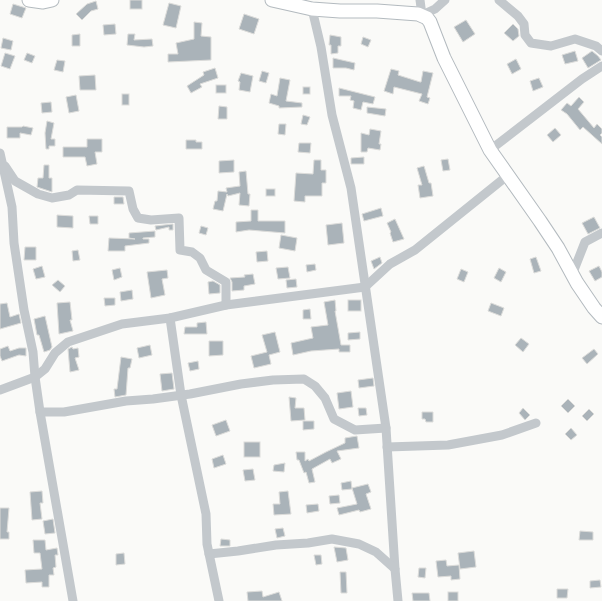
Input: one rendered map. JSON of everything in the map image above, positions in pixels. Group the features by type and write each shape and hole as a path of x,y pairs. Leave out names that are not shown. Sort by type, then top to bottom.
{"street":[{"path":"29,0 43,2 52,0"},
{"path":"272,0 312,9 377,11 422,15 427,18 430,22 446,64 490,150 558,248 572,275 602,318"},
{"path":"420,0 422,15"},
{"path":"422,15 435,9 445,0"},
{"path":"499,0 518,16 524,24 525,36 531,43 550,46 575,39 596,46 602,51"},
{"path":"312,9 321,47 332,115 351,188 386,428 398,601"},
{"path":"490,150 582,79 602,66"},
{"path":"0,158 15,181 38,194 52,198 69,195 77,190 129,191 133,209 138,218 151,220 179,218 180,250 192,252 200,258 206,270 226,282 226,305"},
{"path":"0,158 12,208 14,243 24,310 33,352 40,412 72,601"},
{"path":"0,390 35,377 46,369 55,353 68,342 122,324 170,318 226,305 365,287 390,264 415,250 507,176"},
{"path":"572,275 585,242 602,233"},
{"path":"170,318 181,395 206,514 207,544 219,601"},
{"path":"40,412 64,412 126,401 181,395 210,389 273,380 304,379 315,386 325,398 334,419 356,430 386,428"},
{"path":"387,447 448,445 502,435 536,423"},
{"path":"209,554 332,539 360,544 376,552 395,569"}],"building":[{"path":"130,0 142,0 142,9 130,9"},
{"path":"96,1 98,9 91,11 82,20 76,14 87,4"},
{"path":"169,3 181,6 176,28 163,25"},
{"path":"13,4 26,8 22,18 10,14"},
{"path":"244,14 259,19 254,34 239,29"},
{"path":"466,20 475,34 463,42 454,27"},
{"path":"194,22 202,23 201,36 211,37 211,60 168,62 168,54 178,54 176,43 194,39"},
{"path":"115,24 116,34 104,35 103,25"},
{"path":"513,24 518,29 519,36 513,41 504,33"},
{"path":"80,34 80,46 72,46 72,35"},
{"path":"128,34 135,34 134,40 152,39 153,46 144,47 127,45"},
{"path":"330,35 341,37 341,46 338,46 338,53 331,54 331,45 329,45"},
{"path":"363,37 371,40 368,47 361,44"},
{"path":"3,38 13,41 11,50 1,48"},
{"path":"575,51 578,61 565,64 562,55"},
{"path":"592,51 601,60 588,68 582,58"},
{"path":"5,53 15,56 10,69 1,66"},
{"path":"27,53 35,56 32,63 24,60"},
{"path":"333,58 355,63 354,70 346,68 333,68"},
{"path":"516,59 521,69 512,74 507,64"},
{"path":"57,60 65,61 63,72 54,70"},
{"path":"215,68 218,78 200,84 202,87 191,93 187,86 204,75 203,72"},
{"path":"391,69 399,71 398,75 420,82 423,71 433,73 427,97 430,98 428,104 419,101 422,94 394,87 393,94 384,91"},
{"path":"262,71 269,73 266,83 259,81"},
{"path":"241,73 253,76 250,92 239,90 240,82 238,81"},
{"path":"95,75 96,90 80,90 79,76"},
{"path":"280,78 290,80 286,101 302,103 302,107 279,108 279,106 269,103 271,94 277,96"},
{"path":"539,78 543,87 533,91 530,81"},
{"path":"216,85 226,85 226,93 216,93"},
{"path":"303,87 310,87 310,94 303,94"},
{"path":"339,88 375,97 373,104 363,102 361,110 353,108 354,101 350,100 351,96 339,96"},
{"path":"122,94 129,94 129,105 122,105"},
{"path":"76,95 79,111 69,113 66,97"},
{"path":"579,97 584,102 578,109 594,128 597,124 602,129 602,133 600,135 602,137 602,144 583,127 580,130 567,114 561,110 567,103 571,106"},
{"path":"51,102 52,112 42,113 41,103"},
{"path":"219,106 227,107 227,119 218,119"},
{"path":"367,107 386,109 385,116 367,113"},
{"path":"303,115 310,117 307,125 301,124"},
{"path":"47,121 54,123 51,139 55,139 55,146 49,146 49,149 46,149 45,133"},
{"path":"279,124 286,124 285,135 278,134"},
{"path":"23,126 33,128 31,135 20,133 20,138 7,138 7,127"},
{"path":"555,128 561,135 553,142 547,135"},
{"path":"370,129 381,131 379,144 381,144 380,150 368,148 367,152 361,152 361,133 369,135"},
{"path":"87,139 102,139 102,152 95,152 97,164 87,166 85,157 63,157 63,147 87,147"},
{"path":"186,140 196,140 196,142 202,142 202,149 186,149"},
{"path":"299,143 311,143 310,153 298,152"},
{"path":"364,157 364,164 351,164 351,158"},
{"path":"448,159 450,170 443,171 441,160"},
{"path":"234,160 234,172 219,173 219,161"},
{"path":"314,160 321,160 321,170 326,170 326,183 322,183 322,196 305,196 305,202 294,201 296,173 313,174"},
{"path":"44,165 49,165 49,178 52,178 52,192 37,187 38,178 43,178"},
{"path":"424,166 429,183 431,183 433,196 420,198 418,185 422,185 417,168"},
{"path":"246,171 248,194 250,194 249,206 239,205 240,193 228,196 227,194 223,211 213,209 215,201 217,201 218,191 227,192 226,188 240,186 239,172"},
{"path":"266,189 275,189 275,196 266,196"},
{"path":"114,197 123,197 124,204 114,204"},
{"path":"381,208 383,216 364,221 362,214"},
{"path":"251,210 258,210 258,221 285,221 285,233 249,230 236,232 236,222 251,221"},
{"path":"57,215 73,216 73,228 57,227"},
{"path":"89,216 98,216 98,224 90,224"},
{"path":"594,217 600,228 588,234 582,223"},
{"path":"395,219 404,239 393,242 387,223"},
{"path":"342,223 344,243 328,245 326,225"},
{"path":"173,224 173,230 169,230 169,227 156,230 155,226"},
{"path":"201,226 208,228 206,235 199,233"},
{"path":"155,231 155,237 143,238 149,239 149,243 125,246 125,251 108,251 109,238 135,239 129,238 129,233"},
{"path":"281,235 297,238 295,251 279,248"},
{"path":"25,247 36,247 36,260 24,260"},
{"path":"78,250 80,260 73,261 72,251"},
{"path":"267,251 268,261 257,262 256,252"},
{"path":"380,257 382,263 374,269 371,261"},
{"path":"536,257 541,271 534,273 530,259"},
{"path":"315,264 316,270 307,272 306,265"},
{"path":"42,266 45,277 36,279 33,269"},
{"path":"599,266 602,272 602,277 595,281 589,271"},
{"path":"288,267 290,278 278,279 276,268"},
{"path":"120,268 122,277 114,280 112,270"},
{"path":"499,268 506,272 501,282 494,278"},
{"path":"461,269 468,272 464,282 457,279"},
{"path":"167,270 168,278 162,279 165,295 151,298 147,272"},
{"path":"253,274 255,284 244,286 244,290 232,291 232,282 230,278 245,277 244,275"},
{"path":"296,279 297,287 287,288 286,280"},
{"path":"58,280 65,286 60,292 52,285"},
{"path":"213,281 220,285 220,293 209,294 208,282"},
{"path":"132,290 133,299 121,301 120,292"},
{"path":"104,298 115,298 115,305 105,306"},
{"path":"335,300 335,311 341,345 350,345 350,352 339,352 339,349 311,351 293,355 291,343 313,338 311,327 328,325 324,302"},
{"path":"348,300 361,300 361,311 348,311"},
{"path":"70,302 72,320 70,320 73,331 59,334 57,303"},
{"path":"7,303 10,317 19,314 21,323 0,329 0,304"},
{"path":"491,303 504,308 501,316 488,311"},
{"path":"310,309 311,319 303,319 303,310"},
{"path":"45,316 52,347 50,350 44,352 39,335 37,335 34,319"},
{"path":"206,322 207,334 184,334 185,327 197,327 197,323"},
{"path":"275,332 280,352 269,355 271,364 254,368 251,356 267,352 262,335"},
{"path":"360,332 360,339 348,340 348,333"},
{"path":"521,338 529,344 523,352 515,345"},
{"path":"209,341 223,341 223,355 209,356"},
{"path":"150,345 152,355 139,358 137,348"},
{"path":"8,346 10,351 19,348 26,348 26,356 19,355 2,361 0,349"},
{"path":"72,347 73,349 78,348 79,357 75,358 79,370 70,372 68,349"},
{"path":"594,349 598,354 587,364 582,358"},
{"path":"121,357 132,359 130,368 128,368 126,395 115,397 114,389 117,389"},
{"path":"198,361 199,369 190,371 188,363"},
{"path":"172,373 174,389 162,391 160,374"},
{"path":"373,378 374,386 359,388 358,380"},
{"path":"351,391 353,407 339,409 337,393"},
{"path":"289,397 296,398 295,408 304,408 305,420 291,421"},
{"path":"568,399 575,406 568,413 561,406"},
{"path":"358,408 366,408 367,415 359,416"},
{"path":"523,408 530,415 525,420 519,413"},
{"path":"589,409 594,414 587,421 582,416"},
{"path":"422,412 433,412 433,422 426,422 425,419 422,419"},
{"path":"226,420 230,431 216,436 212,425"},
{"path":"303,421 314,421 314,429 303,430"},
{"path":"571,428 577,435 571,440 565,434"},
{"path":"357,436 359,448 337,451 341,459 332,463 330,459 312,469 315,482 309,483 306,472 304,473 299,460 297,460 296,452 305,452 305,461 308,459 309,461 345,443 345,438"},
{"path":"244,442 260,442 260,457 244,457"},
{"path":"223,455 226,464 214,468 212,459"},
{"path":"285,463 284,472 273,471 274,465"},
{"path":"253,469 255,480 245,481 243,470"},
{"path":"351,481 352,489 342,490 341,483"},
{"path":"368,484 371,492 366,494 371,509 360,512 359,510 339,515 337,508 357,504 352,488"},
{"path":"42,491 43,503 40,503 42,519 32,520 30,492"},
{"path":"288,491 291,514 274,515 273,504 280,504 279,492"},
{"path":"339,495 340,503 330,504 329,496"},
{"path":"318,504 319,511 307,513 306,505"},
{"path":"0,508 9,508 7,532 9,532 9,539 0,539"},
{"path":"53,519 55,533 45,534 43,521"},
{"path":"283,528 285,536 277,538 275,529"},
{"path":"580,531 593,532 593,540 579,540"},
{"path":"221,539 230,540 230,546 220,546"},
{"path":"33,540 45,540 46,550 57,548 58,555 55,555 56,567 53,568 54,575 49,575 49,587 42,587 42,582 26,583 25,570 42,569 40,553 34,553"},
{"path":"334,547 346,548 348,560 337,562"},
{"path":"474,551 476,567 460,569 458,553"},
{"path":"124,553 125,564 116,565 116,554"},
{"path":"314,555 321,555 322,564 316,565"},
{"path":"446,560 447,566 459,565 460,579 451,580 451,576 438,577 436,561"},
{"path":"419,568 426,568 425,578 418,577"},
{"path":"340,572 346,572 347,593 341,593"},
{"path":"600,580 601,587 590,588 590,581"},
{"path":"557,589 568,589 567,598 557,598"},
{"path":"262,591 263,597 279,592 282,601 248,601 247,592"},
{"path":"448,592 458,592 458,601 448,601"},
{"path":"412,593 429,593 430,601 413,601"}]}
